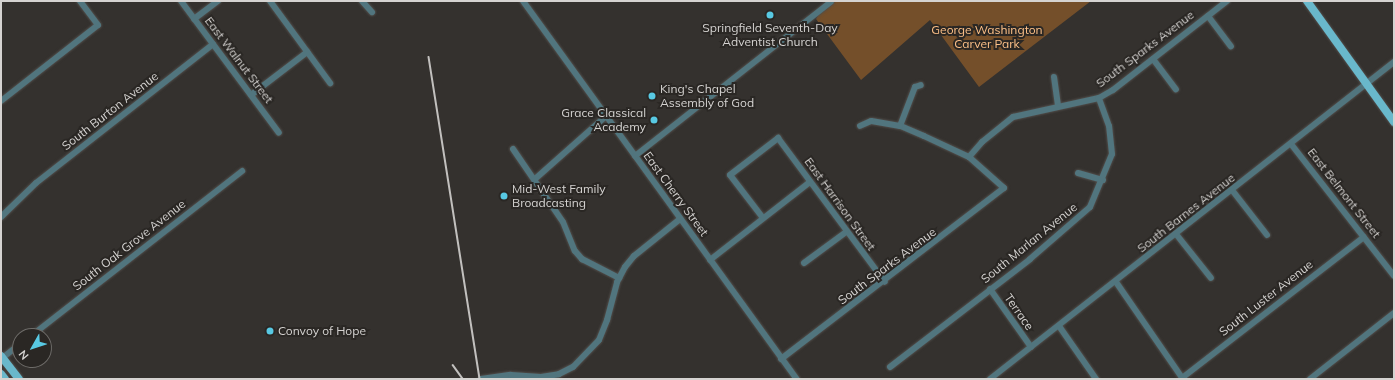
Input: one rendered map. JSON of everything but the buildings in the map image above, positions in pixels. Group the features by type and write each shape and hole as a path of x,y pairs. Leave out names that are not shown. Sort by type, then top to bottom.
{"main road":[{"path":"1307,1 1394,122"},
{"path":"2,358 19,379"},
{"path":"1,374 5,379"}],"street":[{"path":"1,101 98,25 80,1"},
{"name":"East Walnut Street","path":"181,1 279,133"},
{"path":"194,19 218,1"},
{"path":"270,1 330,83"},
{"path":"362,1 372,12"},
{"name":"East Cherry Street","path":"523,1 781,359 797,379"},
{"name":"South Sparks Avenue","path":"781,359 885,282 1004,188 969,157 982,142 1013,117 1058,105 1099,98 1153,59 1227,1"},
{"path":"635,156 831,2"},
{"path":"1208,16 1231,46"},
{"name":"South Burton Avenue","path":"1,217 21,196 213,44"},
{"path":"251,95 307,52"},
{"path":"1153,59 1176,89"},
{"name":"South Barnes Avenue","path":"990,379 997,377 1031,347 1116,282 1394,62"},
{"path":"1054,77 1058,105"},
{"path":"900,126 915,87 921,85"},
{"name":"South Marlan Avenue","path":"890,367 1081,218 1090,208 1103,180 1112,154 1109,126 1099,98"},
{"path":"535,179 606,116"},
{"path":"860,126 872,121 900,126 969,157"},
{"name":"East Harrison Street","path":"763,218 730,175 778,138 846,232 885,282"},
{"name":"East Belmont Street","path":"1291,144 1394,276"},
{"path":"513,149 563,222 575,251 582,259 619,278"},
{"name":"South Oak Grove Avenue","path":"41,328 242,171"},
{"path":"1078,173 1103,180"},
{"path":"710,260 810,182"},
{"path":"1232,190 1267,235"},
{"path":"481,379 511,375 541,377 559,374 573,367 599,340 619,278 634,256 680,219"},
{"path":"804,264 846,232"},
{"path":"1176,234 1211,278"},
{"name":"South Luster Avenue","path":"1183,378 1364,237"},
{"path":"1116,282 1183,378"},
{"name":"Terrace","path":"990,289 1031,347"},
{"path":"1310,379 1394,313"},
{"path":"1059,326 1096,379"},
{"path":"2,358 12,350"}],"green space":[{"name":"George Washington Carver Park","path":"826,1 1091,1 979,87 930,20 861,80 816,19"}],"railway":[{"path":"429,57 480,379"},
{"path":"453,365 463,379"}],"place":[{"name":"Springfield Seventh-Day Adventist Church","path":"770,15"},
{"name":"King's Chapel Assembly of God","path":"652,96"},
{"name":"Grace Classical Academy","path":"654,120"},
{"name":"Mid-West Family Broadcasting","path":"504,196"},
{"name":"Convoy of Hope","path":"270,331"}]}
